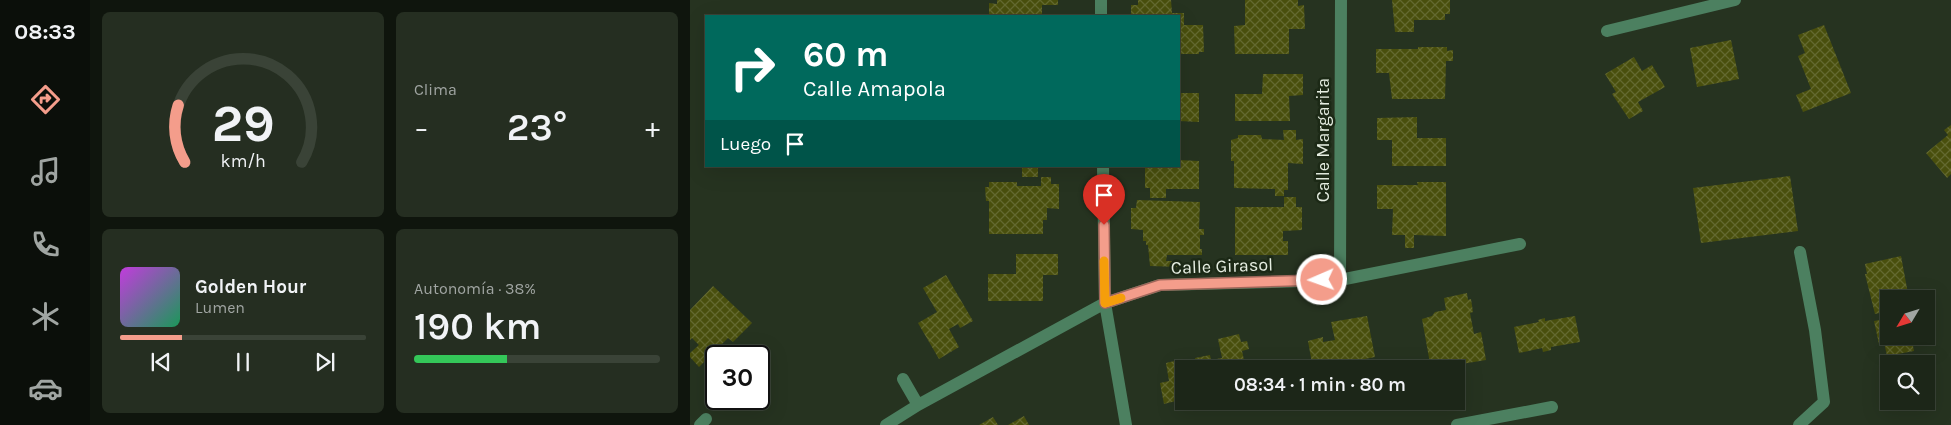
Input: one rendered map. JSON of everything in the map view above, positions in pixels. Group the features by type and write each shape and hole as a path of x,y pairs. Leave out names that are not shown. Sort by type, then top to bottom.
{"street":[{"path":"1101,0 1101,15"},
{"name":"Calle Margarita","path":"1340,280 1341,0"},
{"path":"1607,31 1735,0"},
{"path":"1103,167 1105,303 1126,425"},
{"name":"Calle Girasol","path":"886,425 918,405 1105,303 1160,285 1340,280 1520,244"},
{"path":"1800,252 1814,330 1824,402 1801,424"},
{"path":"903,379 918,405"},
{"path":"1457,425 1552,407"}],"building":[{"path":"997,0 1058,0 1058,5 1042,5 1042,15 989,15 989,3 997,4"},
{"path":"1138,0 1171,0 1172,13 1184,13 1184,25 1203,25 1204,52 1199,52 1199,54 1180,54 1180,15 1131,15 1131,5 1138,5"},
{"path":"1245,0 1298,0 1298,6 1304,5 1305,29 1289,29 1289,54 1235,54 1234,26 1245,25"},
{"path":"1392,0 1450,0 1450,14 1445,14 1445,20 1414,20 1414,32 1395,32"},
{"path":"1824,25 1851,93 1803,112 1796,95 1811,89 1798,56 1805,53 1798,35"},
{"path":"1731,40 1739,79 1697,87 1690,48"},
{"path":"1418,47 1447,47 1447,51 1453,50 1453,61 1446,61 1445,99 1392,99 1389,73 1376,73 1376,49 1418,49"},
{"path":"1634,57 1642,71 1652,65 1665,87 1638,102 1643,111 1629,119 1612,94 1616,92 1605,74"},
{"path":"1263,74 1303,74 1303,95 1289,96 1290,121 1235,121 1235,94 1262,94"},
{"path":"1180,93 1199,93 1199,122 1180,121"},
{"path":"1417,117 1417,138 1446,138 1446,166 1392,166 1392,140 1377,140 1377,118"},
{"path":"1951,125 1951,174 1947,178 1926,153 1948,135 1944,130"},
{"path":"1283,130 1296,130 1296,140 1303,139 1303,164 1288,163 1288,190 1284,190 1284,196 1275,196 1275,189 1234,188 1234,161 1231,161 1231,140 1238,138 1238,135 1261,135 1262,139 1284,140"},
{"path":"1180,160 1199,161 1199,189 1166,189 1166,198 1150,198 1150,188 1145,188 1145,167 1180,167"},
{"path":"1022,167 1038,167 1038,177 1022,177"},
{"path":"1790,176 1798,231 1701,243 1693,188"},
{"path":"1041,177 1051,177 1051,184 1059,184 1059,209 1047,208 1047,220 1043,220 1043,234 989,234 989,201 986,201 985,187 989,187 989,182 1017,182 1017,186 1041,186"},
{"path":"1417,182 1446,182 1446,236 1414,235 1414,248 1405,248 1405,235 1392,235 1393,209 1377,209 1377,185 1418,185"},
{"path":"1284,197 1296,197 1296,207 1302,207 1302,230 1283,231 1283,241 1288,241 1288,255 1235,255 1235,207 1284,207"},
{"path":"1137,200 1200,202 1199,229 1204,229 1204,235 1200,235 1202,255 1167,255 1166,261 1180,261 1180,267 1150,266 1148,245 1146,245 1146,241 1143,241 1143,230 1131,229 1131,208 1136,208"},
{"path":"1016,254 1058,254 1058,275 1043,275 1043,301 988,301 988,274 1016,274"},
{"path":"1901,256 1907,290 1880,290 1880,313 1875,314 1865,274 1867,274 1865,264"},
{"path":"946,275 973,321 960,328 958,324 949,329 959,347 939,359 918,323 937,312 923,288"},
{"path":"713,286 752,323 733,342 728,338 721,345 705,345 705,361 699,367 690,357 690,353 699,345 692,338 690,340 690,310"},
{"path":"1467,293 1468,300 1471,299 1473,312 1470,313 1474,334 1481,332 1486,360 1465,363 1465,360 1429,360 1422,319 1432,316 1435,312 1446,310 1444,298"},
{"path":"1367,316 1375,357 1365,360 1311,360 1308,341 1323,337 1323,342 1335,340 1331,322"},
{"path":"1575,316 1580,342 1551,347 1551,350 1543,352 1542,348 1519,353 1514,327 1539,322 1538,320 1545,318 1545,321"},
{"path":"1880,320 1879,344 1874,321"},
{"path":"1239,334 1241,342 1247,341 1249,349 1242,351 1244,360 1211,360 1222,358 1218,339"},
{"path":"1885,345 1918,345 1913,346 1914,351 1887,355"},
{"path":"1210,355 1211,360 1196,360 1195,358"},
{"path":"1175,361 1175,401 1164,404 1160,383 1169,381 1166,363"},
{"path":"1024,416 1029,425 1008,425"},
{"path":"993,417 998,425 979,425"}],"slow traffic":[{"path":"1104,261 1105,303 1121,298"}],"route":[{"path":"1104,225 1105,303 1160,285 1322,280"}]}
